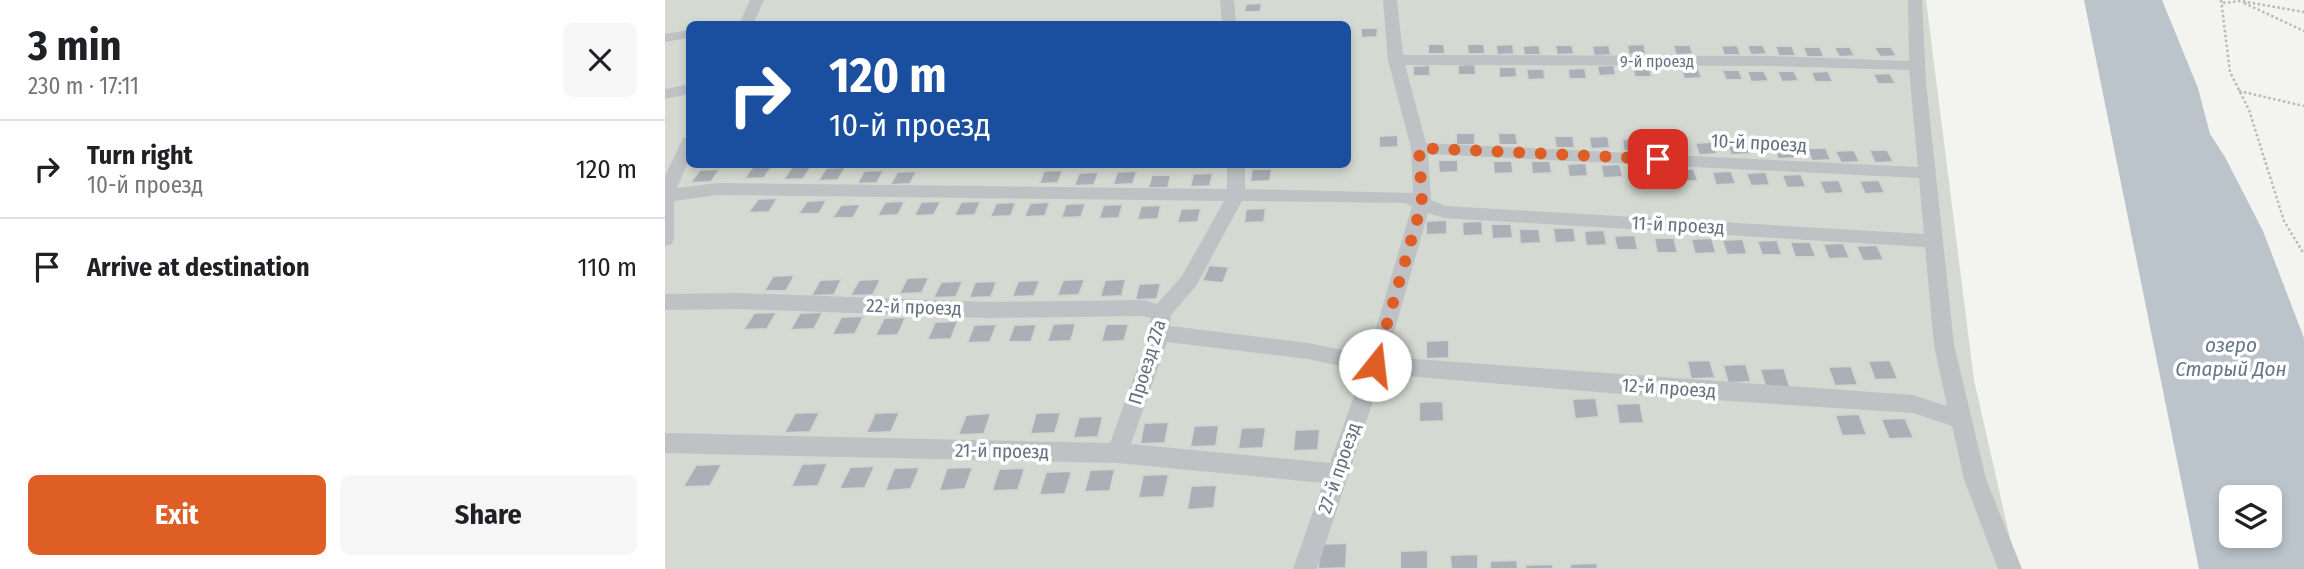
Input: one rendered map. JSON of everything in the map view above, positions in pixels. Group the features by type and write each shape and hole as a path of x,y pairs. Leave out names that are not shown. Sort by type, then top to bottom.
{"street":[{"path":"746,21 757,0"},
{"path":"1227,0 1229,21"},
{"name":"27-й проезд","path":"1305,569 1375,365 1422,203 1419,148 1396,60 1390,0"},
{"path":"1915,0 1917,66 1944,345 1975,479 2010,569"},
{"path":"665,38 686,34"},
{"name":"9-й проезд","path":"1396,60 1755,61 1917,66"},
{"path":"665,239 666,190 686,148"},
{"name":"10-й проезд","path":"1419,148 1928,173"},
{"name":"Проезд 27а","path":"1117,453 1161,323 1219,232 1236,195 1235,168"},
{"name":"11-й проезд","path":"666,190 1405,197 1444,212 1935,241"},
{"name":"22-й проезд","path":"665,302 739,301 989,310 1143,308 1161,323 1375,365"},
{"name":"12-й проезд","path":"1375,365 1621,385 1913,404 1961,419"},
{"name":"21-й проезд","path":"665,443 1117,453 1337,474"}],"lane":[{"path":"665,94 686,90"}],"path":[{"path":"2240,1 2304,31"},
{"path":"2304,12 2240,1 2222,2 2230,72 2249,110 2284,221 2304,254"},
{"path":"2239,91 2304,106"}],"shaded area":[{"path":"665,0 1926,0 1974,380 2017,569 665,569"}],"water":[{"name":"озеро Старый Дон","path":"2084,0 2162,0 2198,88 2210,134 2225,157 2263,231 2304,338 2304,569 2199,569"}],"building":[{"path":"1262,3 1260,12 1244,12 1246,4"},
{"path":"1361,28 1378,28 1377,37 1361,38"},
{"path":"1428,44 1444,44 1445,54 1428,54"},
{"path":"1467,44 1484,44 1485,54 1468,54"},
{"path":"1513,44 1514,54 1497,55 1496,45"},
{"path":"1644,44 1646,54 1629,55 1627,45"},
{"path":"1539,45 1541,55 1524,55 1523,46"},
{"path":"1555,45 1572,45 1574,54 1557,55"},
{"path":"1609,45 1611,55 1594,56 1592,46"},
{"path":"1673,45 1690,45 1693,54 1676,55"},
{"path":"1737,45 1741,55 1724,55 1721,46"},
{"path":"1747,45 1763,45 1767,54 1751,55"},
{"path":"1775,46 1792,46 1796,56 1779,56"},
{"path":"1803,47 1820,47 1824,57 1807,57"},
{"path":"1834,47 1850,47 1855,56 1839,57"},
{"path":"1874,47 1891,47 1897,56 1880,57"},
{"path":"1475,64 1476,75 1458,75 1458,65"},
{"path":"1430,65 1430,76 1413,76 1413,66"},
{"path":"1614,65 1616,75 1599,76 1597,66"},
{"path":"1649,66 1652,77 1635,77 1632,67"},
{"path":"1499,67 1516,67 1517,77 1499,78"},
{"path":"1585,68 1587,79 1569,79 1568,69"},
{"path":"1681,68 1698,68 1702,78 1684,79"},
{"path":"1526,69 1544,69 1545,79 1528,80"},
{"path":"1722,70 1739,70 1743,80 1726,80"},
{"path":"1747,71 1764,71 1769,81 1751,82"},
{"path":"1777,71 1794,71 1799,81 1782,82"},
{"path":"1828,71 1833,82 1815,82 1811,72"},
{"path":"1890,73 1896,84 1878,84 1873,74"},
{"path":"1456,133 1475,133 1475,145 1456,145"},
{"path":"1498,133 1516,133 1518,145 1499,145"},
{"path":"1398,135 1398,147 1379,148 1379,136"},
{"path":"1554,136 1573,136 1575,148 1556,148"},
{"path":"1608,136 1610,148 1591,149 1589,137"},
{"path":"1640,138 1643,151 1624,151 1622,139"},
{"path":"1679,138 1682,150 1663,151 1660,139"},
{"path":"1713,142 1717,154 1699,155 1695,143"},
{"path":"1746,142 1750,154 1731,155 1727,143"},
{"path":"1792,146 1797,158 1778,159 1774,147"},
{"path":"1807,148 1826,148 1831,160 1812,161"},
{"path":"1854,150 1860,162 1841,163 1835,151"},
{"path":"1869,150 1887,150 1894,162 1875,163"},
{"path":"1438,160 1458,160 1458,172 1439,173"},
{"path":"1493,161 1512,161 1513,173 1494,174"},
{"path":"1531,161 1550,161 1552,173 1532,174"},
{"path":"1586,163 1588,176 1569,177 1567,164"},
{"path":"1620,164 1623,177 1603,178 1601,165"},
{"path":"752,168 771,168 764,178 744,179"},
{"path":"791,168 811,168 803,179 783,180"},
{"path":"826,168 845,168 838,180 818,181"},
{"path":"1653,168 1657,181 1637,182 1634,169"},
{"path":"720,169 711,182 690,183 700,170"},
{"path":"1252,169 1272,169 1270,181 1250,182"},
{"path":"1675,169 1694,169 1698,181 1679,182"},
{"path":"884,170 877,183 857,184 864,171"},
{"path":"1063,170 1058,183 1039,184 1044,171"},
{"path":"917,171 910,184 890,185 897,172"},
{"path":"1137,171 1133,184 1113,185 1117,172"},
{"path":"1731,171 1736,184 1716,185 1712,172"},
{"path":"1099,172 1094,185 1074,186 1079,173"},
{"path":"1766,172 1770,185 1751,186 1746,173"},
{"path":"1213,173 1210,186 1190,187 1193,174"},
{"path":"1801,174 1806,187 1787,188 1782,175"},
{"path":"1152,175 1171,175 1168,188 1148,188"},
{"path":"1839,180 1844,193 1825,194 1819,181"},
{"path":"1879,180 1885,193 1865,194 1859,181"},
{"path":"778,198 769,212 748,213 758,199"},
{"path":"827,200 819,214 798,214 807,201"},
{"path":"905,201 898,215 877,216 885,202"},
{"path":"941,201 934,215 914,216 921,202"},
{"path":"981,201 975,215 954,216 961,202"},
{"path":"1016,202 1011,216 990,217 996,203"},
{"path":"1050,202 1045,216 1024,217 1030,203"},
{"path":"1086,203 1081,217 1061,218 1066,204"},
{"path":"861,204 853,218 832,218 841,205"},
{"path":"1123,204 1119,218 1099,219 1103,205"},
{"path":"1161,205 1158,219 1137,220 1141,206"},
{"path":"1201,208 1198,222 1177,223 1181,209"},
{"path":"1266,208 1264,222 1244,223 1246,209"},
{"path":"1447,220 1447,234 1426,235 1426,221"},
{"path":"1482,221 1483,235 1463,236 1462,222"},
{"path":"1491,224 1511,224 1513,238 1492,239"},
{"path":"1553,228 1574,228 1576,242 1555,243"},
{"path":"1519,229 1539,229 1541,243 1520,244"},
{"path":"1604,230 1607,245 1586,246 1584,231"},
{"path":"1635,235 1638,250 1617,250 1614,236"},
{"path":"1654,238 1674,238 1678,253 1657,253"},
{"path":"1712,238 1716,253 1695,254 1691,239"},
{"path":"1743,239 1747,254 1727,255 1722,240"},
{"path":"1777,240 1782,255 1762,255 1757,241"},
{"path":"1790,242 1810,242 1816,257 1795,257"},
{"path":"1843,243 1850,258 1829,259 1823,244"},
{"path":"1877,245 1884,260 1863,261 1856,246"},
{"path":"1209,265 1229,267 1223,283 1202,281"},
{"path":"795,275 786,291 764,291 773,276"},
{"path":"929,277 922,293 899,294 907,278"},
{"path":"842,279 834,295 811,296 820,280"},
{"path":"881,279 873,295 850,296 859,280"},
{"path":"1085,279 1079,295 1057,296 1063,280"},
{"path":"1126,279 1122,296 1100,297 1105,280"},
{"path":"1040,280 1034,296 1012,297 1018,281"},
{"path":"963,281 956,297 933,298 941,282"},
{"path":"997,281 991,297 969,298 975,282"},
{"path":"1161,283 1157,299 1135,300 1139,284"},
{"path":"777,312 767,329 743,330 754,313"},
{"path":"823,312 814,329 790,330 800,313"},
{"path":"864,316 855,334 832,335 841,317"},
{"path":"906,317 898,335 875,336 884,318"},
{"path":"958,321 951,339 927,340 935,322"},
{"path":"1076,323 1071,341 1047,342 1053,324"},
{"path":"997,324 990,342 967,343 974,325"},
{"path":"1037,324 1031,342 1008,342 1014,325"},
{"path":"1106,324 1129,324 1124,341 1101,342"},
{"path":"1449,340 1449,358 1426,359 1426,341"},
{"path":"1710,360 1715,378 1691,379 1687,361"},
{"path":"1890,360 1898,379 1875,380 1868,361"},
{"path":"1746,364 1751,382 1728,383 1723,365"},
{"path":"1851,366 1858,385 1835,386 1828,367"},
{"path":"1784,368 1790,387 1766,388 1760,369"},
{"path":"1596,398 1599,417 1575,419 1572,399"},
{"path":"1443,401 1444,421 1419,422 1419,402"},
{"path":"1640,403 1644,423 1619,424 1616,404"},
{"path":"820,412 810,432 784,433 795,413"},
{"path":"900,412 891,432 866,433 875,413"},
{"path":"1061,412 1055,433 1030,434 1036,413"},
{"path":"991,413 984,434 958,435 966,415"},
{"path":"1859,414 1867,435 1842,436 1835,415"},
{"path":"1103,416 1098,437 1073,438 1079,417"},
{"path":"1905,418 1914,438 1889,439 1881,419"},
{"path":"1169,422 1165,443 1140,444 1144,423"},
{"path":"1219,425 1216,446 1190,447 1194,426"},
{"path":"1266,427 1263,448 1238,449 1241,428"},
{"path":"1320,429 1318,450 1293,451 1295,430"},
{"path":"828,463 818,486 791,487 802,464"},
{"path":"722,464 710,486 683,487 696,465"},
{"path":"875,466 865,488 839,489 850,467"},
{"path":"920,467 911,489 885,491 894,468"},
{"path":"973,467 965,489 939,491 947,468"},
{"path":"1025,468 1018,490 992,491 999,469"},
{"path":"1115,469 1110,491 1084,492 1090,470"},
{"path":"1072,471 1065,494 1039,495 1046,472"},
{"path":"1169,474 1164,497 1138,498 1143,475"},
{"path":"1217,485 1214,508 1187,510 1191,486"},
{"path":"1347,543 1346,568 1318,569 1320,544"},
{"path":"1428,550 1428,569 1400,569 1400,551"},
{"path":"1478,554 1478,569 1451,569 1450,555"},
{"path":"1517,560 1518,569 1490,569 1490,561"},
{"path":"1597,563 1598,569 1570,569 1570,564"},
{"path":"1553,564 1553,569 1526,569 1525,565"}],"route":[{"path":"1375,365 1422,203 1419,148 1658,159"}]}
